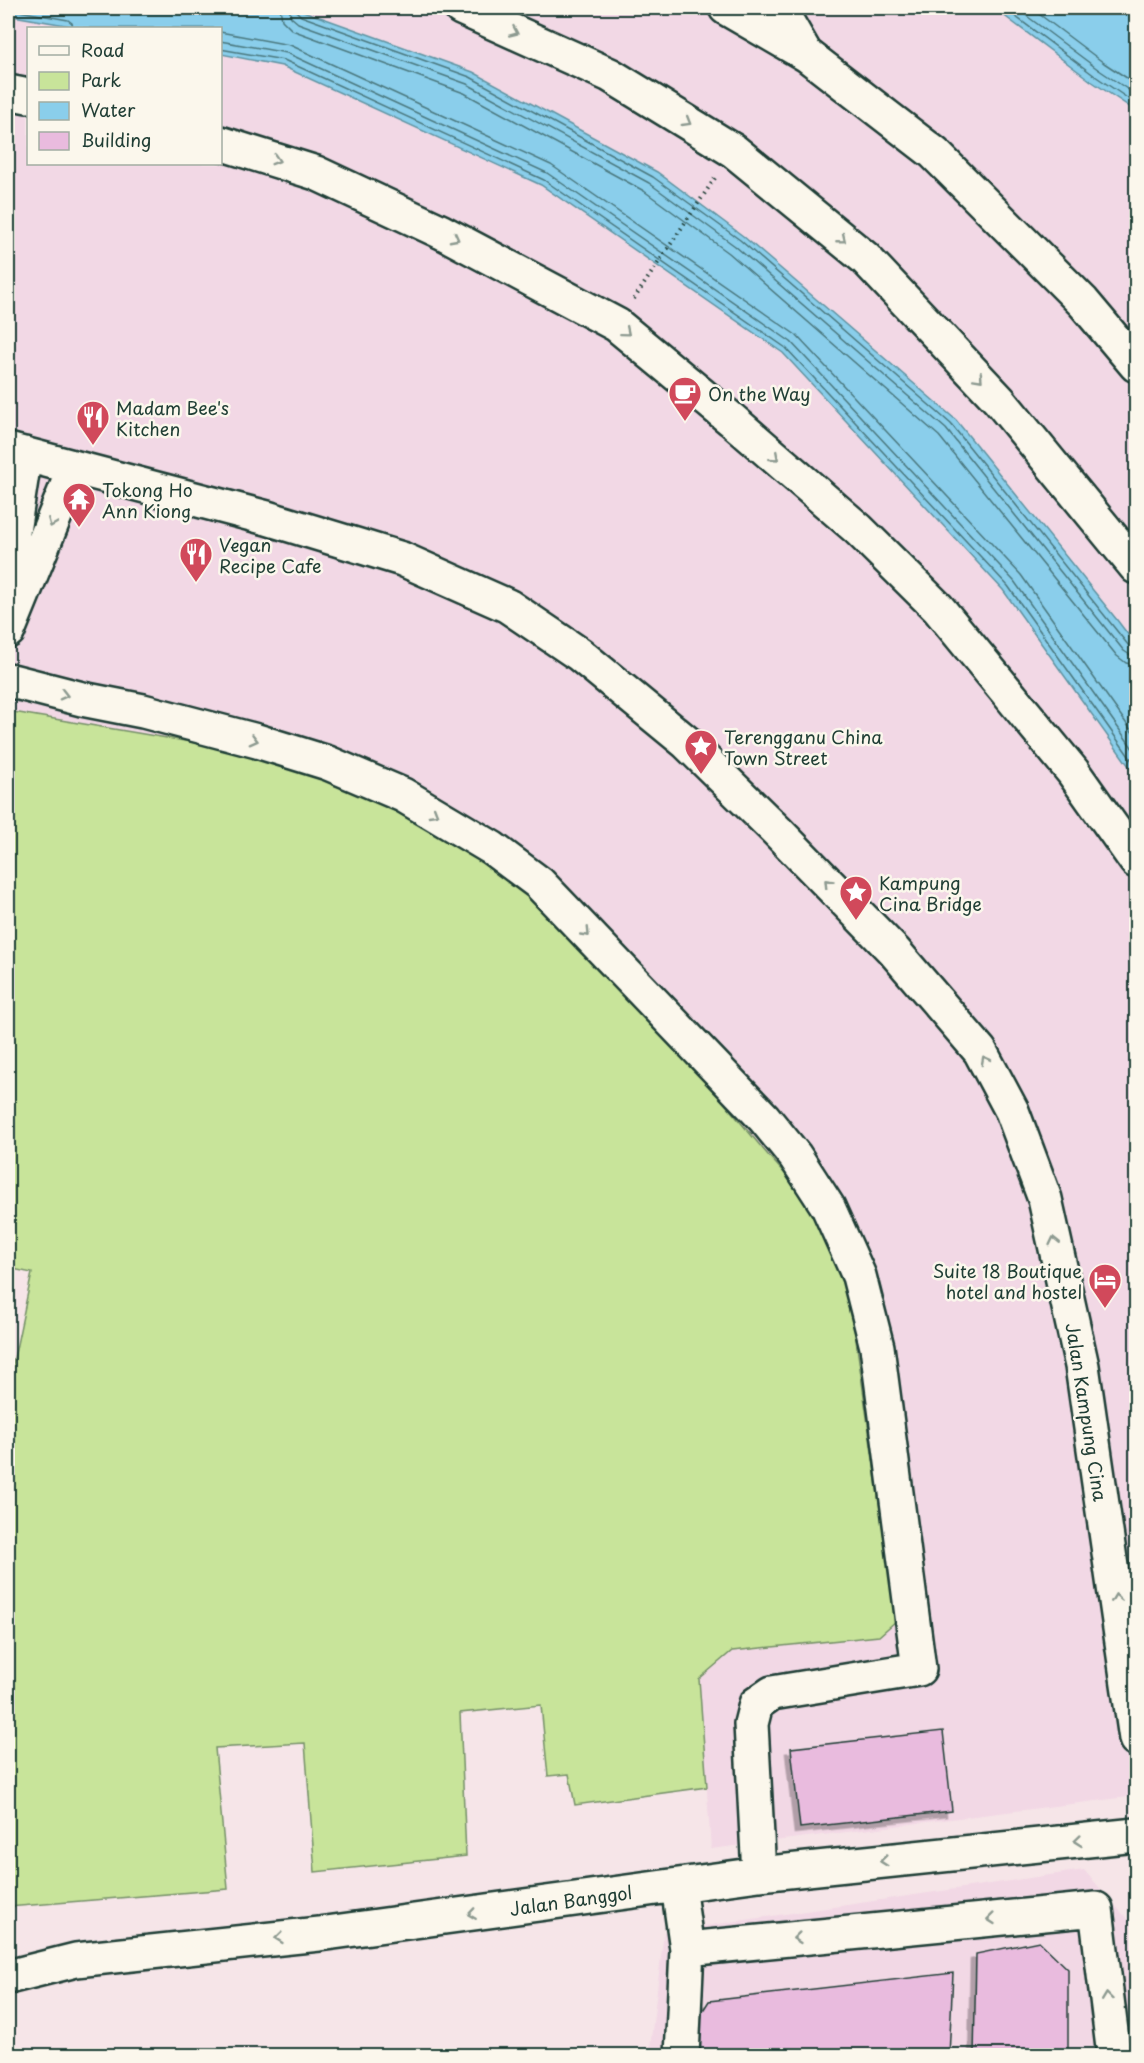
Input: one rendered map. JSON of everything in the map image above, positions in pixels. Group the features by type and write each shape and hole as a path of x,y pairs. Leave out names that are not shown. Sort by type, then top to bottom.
{"street":[{"path":"461,8 610,75 734,151 866,258 999,400 1137,567"},
{"path":"726,8 807,55 934,153 1083,302 1137,365"},
{"path":"779,8 807,55"},
{"path":"8,92 27,96"},
{"path":"222,144 316,173 442,232 617,325 858,529 938,608 1072,772 1137,861"},
{"path":"8,564 16,452"},
{"name":"Jalan Kampung Cina","path":"16,452 267,518 402,559 508,606 579,654 686,742 894,951 980,1051 1012,1111 1045,1199 1082,1366 1137,1739"},
{"path":"8,632 74,469"},
{"path":"8,680 257,741 328,763 403,795 492,848 539,883 764,1118 795,1156 828,1207 859,1276 877,1347 919,1669 772,1693 756,1704 751,1724 759,1874"},
{"name":"Jalan Banggol","path":"8,1977 76,1960 319,1934 759,1874 1137,1835"},
{"path":"678,1886 687,1949 682,2055"},
{"path":"687,1949 1096,1909 1114,2055"},
{"path":"8,1957 76,1960"}],"path":[{"path":"647,279 705,191"}],"shaded area":[{"path":"295,8 994,8 1091,81 1136,111 1136,645 956,420 743,236 657,172 473,72"},
{"path":"8,15 76,27 27,27 27,165 222,165 222,54 282,66 541,185 783,353 1003,590 1136,776 1136,1796 711,1849 699,1679 732,1651 878,1636 896,1621 851,1305 822,1215 768,1155 232,749 8,711"},
{"path":"1084,1870 1129,1921 1136,1999 1136,2055 649,2056 664,1932"}],"green space":[{"path":"13,712 232,749 334,782 424,825 532,892 674,1043 822,1215 851,1305 896,1621 879,1636 732,1651 699,1679 707,1787 575,1805 569,1774 548,1776 541,1705 460,1713 466,1856 315,1872 305,1743 215,1748 228,1889 8,1907 8,1387 32,1273 8,1268 8,739"}],"water":[{"path":"8,8 295,8 473,72 657,172 743,236 956,420 1117,620 1136,645 1136,776 1003,590 783,353 541,185 282,66 222,54 222,27 76,27 8,15"},
{"path":"994,8 1136,8 1136,111 1091,81"}],"building":[{"path":"943,1731 952,1811 800,1828 791,1748"},
{"path":"1039,1941 1068,1969 1068,2056 974,2056 976,1954"},
{"path":"953,1973 949,2056 695,2056 695,2023 709,2001"}],"place":[{"name":"On the Way","path":"685,422"},
{"name":"Madam Bee's Kitchen","path":"93,446"},
{"name":"Tokong Ho Ann Kiong","path":"79,528"},
{"name":"Vegan Recipe Cafe","path":"196,583"},
{"name":"Terengganu China Town Street","path":"701,775"},
{"name":"Kampung Cina Bridge","path":"856,921"},
{"name":"Suite 18 Boutique hotel and hostel","path":"1105,1309"}]}
